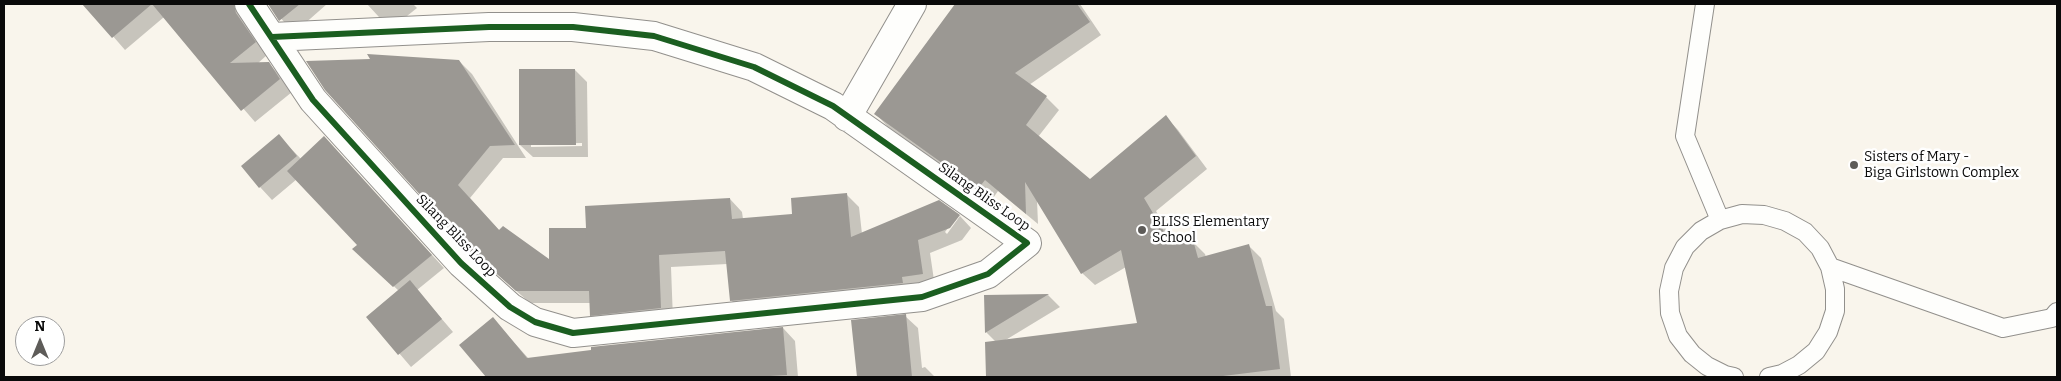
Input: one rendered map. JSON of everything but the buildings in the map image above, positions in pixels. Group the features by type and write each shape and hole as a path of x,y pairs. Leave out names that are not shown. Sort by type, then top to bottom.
{"street":[{"path":"249,4 272,37"},
{"path":"847,117 912,4"},
{"name":"Silang Bliss Loop","path":"489,27 573,27 654,36 754,67 833,106 1027,243 988,274 922,297 573,332 535,322 518,312 461,263 313,100 272,37 489,27"}],"lane":[{"path":"1705,4 1685,136 1720,220"},
{"path":"1734,377 1724,375 1707,366 1692,354 1678,336 1670,313 1669,291 1674,268 1685,247 1701,231 1720,220 1742,214 1764,215 1785,221 1805,232 1820,248 1830,267 1835,289 1834,311 1828,332 1816,350 1799,365 1782,374 1769,377"},
{"path":"1830,267 2003,328 2052,318 2057,312"}],"cycle path":[{"path":"249,4 313,100 461,263 510,307 535,322 573,333 922,297 988,274 1027,243 833,106 754,67 654,36 573,27 489,27 272,37"}],"place":[{"name":"Sisters of Mary - Biga Girlstown Complex","path":"1854,165"},
{"name":"BLISS Elementary School","path":"1142,230"}]}
